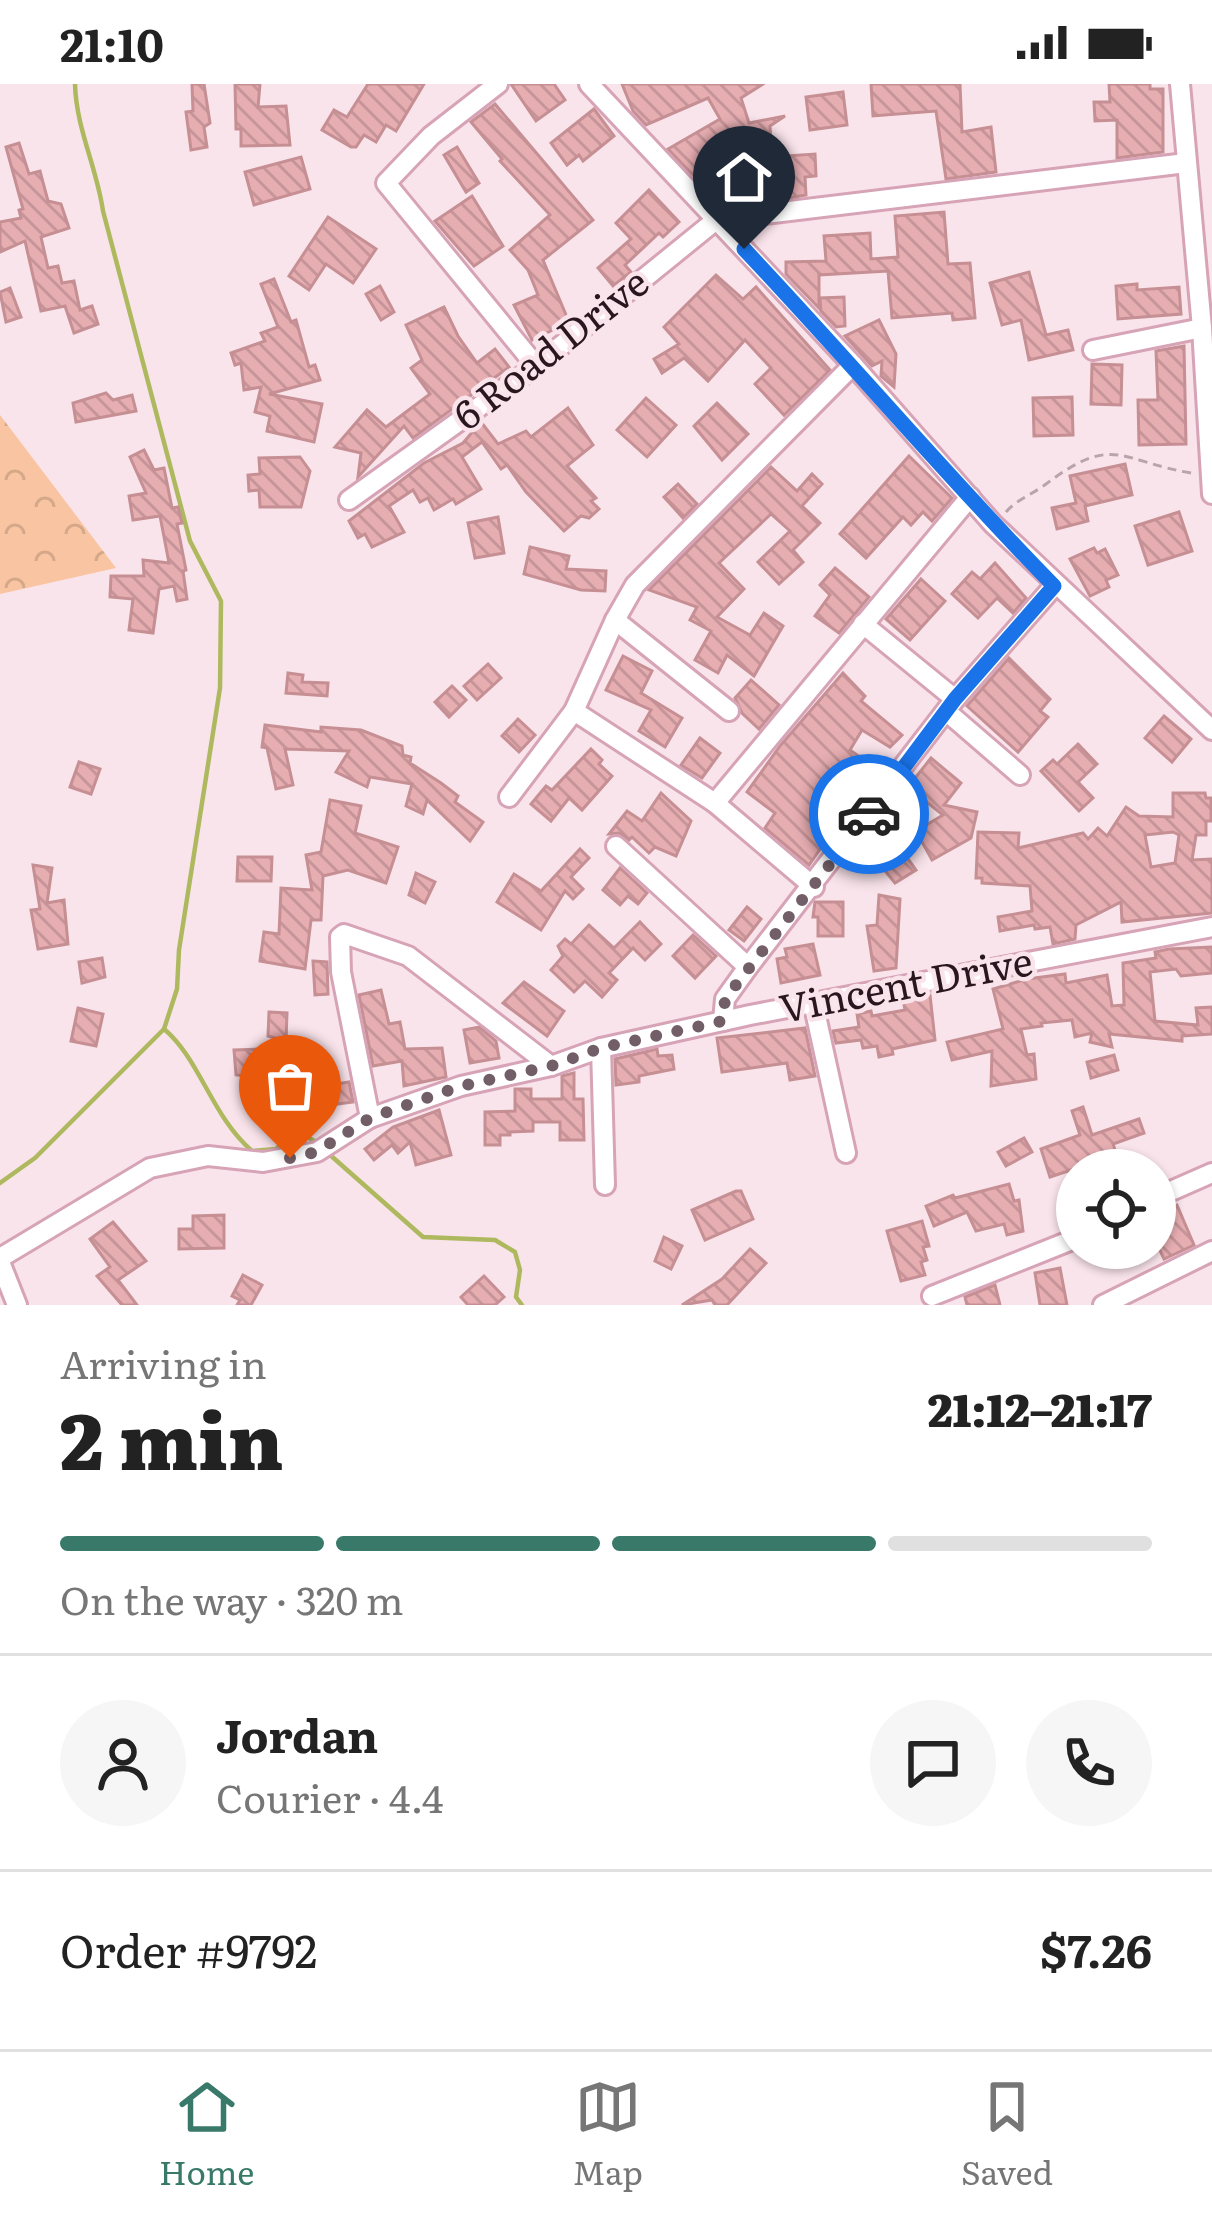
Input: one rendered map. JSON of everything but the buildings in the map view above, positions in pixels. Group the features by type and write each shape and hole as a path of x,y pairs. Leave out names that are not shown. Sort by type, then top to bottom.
{"street":[{"path":"498,84 431,136 386,183 536,366"},
{"path":"589,84 853,364 993,524 1212,730"},
{"path":"1180,84 1186,163 1202,216 1202,328 1212,494"},
{"path":"716,220 1186,163"},
{"name":"6 Road Drive","path":"350,500 536,366 716,220"},
{"path":"1093,350 1202,328"},
{"path":"509,797 574,711 635,585 853,364"},
{"path":"715,802 970,497"},
{"path":"723,1021 725,999 748,967 951,705 1054,586"},
{"path":"615,620 729,711"},
{"path":"863,624 1020,775"},
{"path":"574,711 715,802 814,887"},
{"path":"616,846 748,967"},
{"name":"Vincent Drive","path":"0,1260 150,1168 208,1156 262,1162 324,1148 370,1118 461,1086 551,1066 601,1048 813,1002 1212,928"},
{"path":"370,1118 341,972 340,938 344,934 408,956 551,1066"},
{"path":"813,1002 846,1153"},
{"path":"601,1048 605,1185"},
{"path":"1176,1189 1212,1173"},
{"path":"932,1296 1056,1246"},
{"path":"1103,1305 1212,1251"},
{"path":"0,1260 17,1305"}],"path":[{"path":"993,524 1011,505 1094,454 1148,460 1170,470 1210,476"}],"green space":[{"path":"0,415 116,568 0,594"}],"waterway":[{"path":"0,1183 35,1158 164,1029 177,989 220,688 221,601 190,541 83,132 75,84"},
{"path":"164,1029 187,1056 226,1122 252,1151 276,1149 296,1132 317,1142"},
{"path":"329,1154 423,1237 495,1240 515,1252 520,1270 516,1297 522,1305"}],"way so far":[{"path":"290,1158 316,1152 370,1118 461,1086 723,1021 725,999 869,814"}],"route":[{"path":"744,249 1054,586 955,699 869,814"}]}
